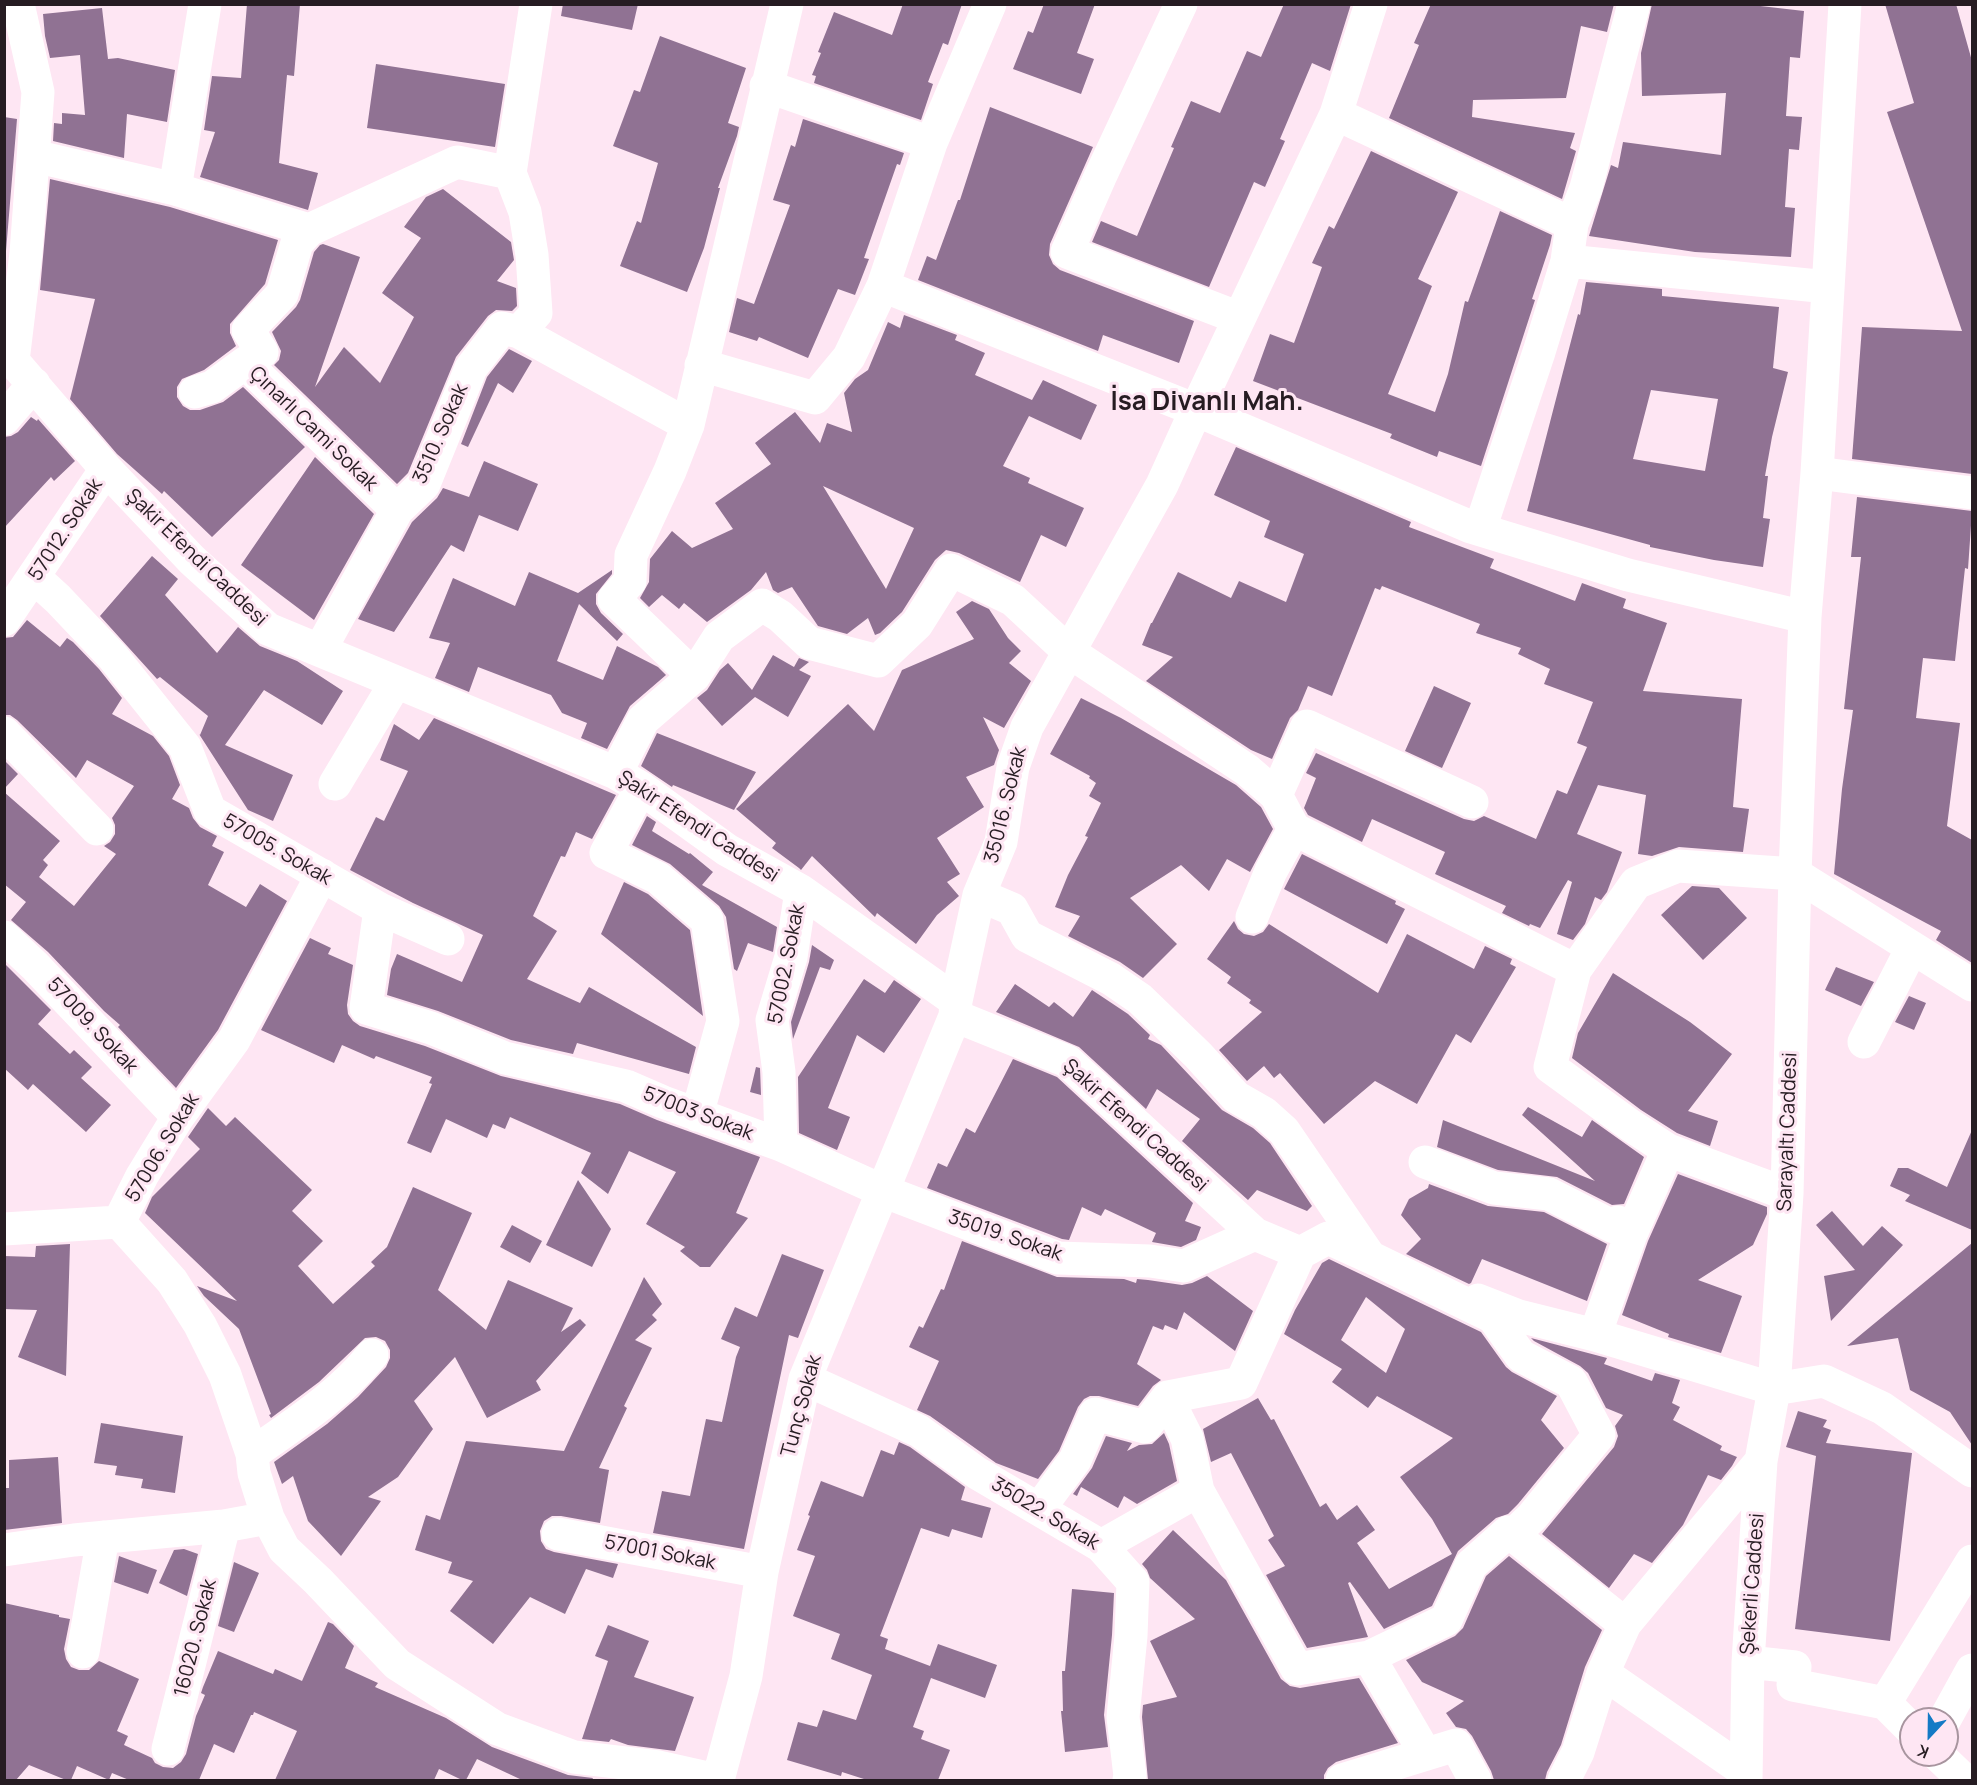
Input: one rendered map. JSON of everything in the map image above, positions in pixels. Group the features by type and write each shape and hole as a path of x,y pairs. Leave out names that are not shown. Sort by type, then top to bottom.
{"street":[{"path":"4,419 17,367 38,92 18,4"},
{"path":"175,189 205,4"},
{"path":"536,4 510,172 525,212 532,255 536,312 519,332 688,425"},
{"path":"693,676 614,599 630,581 631,555 670,471 688,425 787,4"},
{"path":"701,365 815,398 849,357 883,286 931,143 990,4"},
{"path":"1181,4 1067,252 1239,318"},
{"name":"35016. Sokak","path":"956,1008 980,895 1001,842 1013,767 1027,727 1162,485 1336,114 1371,4"},
{"path":"1480,529 1567,261 1572,224 1586,188 1634,4"},
{"name":"Sarayaltı Caddesi","path":"1774,1389 1787,1194 1795,874 1805,617 1817,473 1845,4"},
{"path":"766,86 931,143"},
{"path":"1336,114 1572,224"},
{"path":"34,156 175,189 309,230"},
{"path":"245,363 262,352 248,330 282,294 297,243 309,230 457,162 510,172"},
{"path":"1567,261 1828,287"},
{"path":"883,286 1196,410 1480,529 1628,575 1805,617"},
{"name":"3510. Sokak","path":"320,650 397,510 424,484 471,368 502,328 519,332"},
{"name":"Çınarlı Cami Sokak","path":"195,392 212,387 245,363 397,510"},
{"name":"Şakir Efendi Caddesi","path":"17,367 106,469 192,560 268,630 628,780 727,850 801,891 956,1008 1067,1061 1255,1234"},
{"name":"57012. Sokak","path":"4,621 106,469"},
{"path":"1817,473 1972,493"},
{"path":"696,1115 723,1021 707,920 658,878 606,853 643,720 693,676 719,637 762,605 780,616 809,643 878,661 917,624 951,570 1013,600 1068,651 1247,770 1276,795 1294,829 1575,970"},
{"name":"57005. Sokak","path":"35,578 113,657 185,747 210,811 380,909 448,939"},
{"path":"335,784 396,682"},
{"path":"1276,795 1307,726 1472,802"},
{"path":"4,733 96,829"},
{"path":"1252,917 1271,871 1294,829"},
{"path":"1787,1194 1668,1150 1550,1067 1575,970 1636,883 1678,866 1795,874 1972,985"},
{"name":"57006. Sokak","path":"322,875 234,1040 178,1117 142,1176 119,1222 172,1281 200,1325 225,1375 252,1454 254,1473 268,1518 284,1549 318,1581 397,1664 498,1729 574,1757 599,1770 659,1767 717,1780"},
{"name":"57002. Sokak","path":"781,1145 779,1072 772,1020 791,957 801,891"},
{"path":"980,895 1012,909 1027,936 1111,979 1140,999 1198,1055 1236,1097 1264,1113 1284,1131 1370,1257 1493,1317 1521,1356 1572,1382 1599,1435 1532,1517 1513,1535"},
{"name":"57003 Sokak","path":"380,909 366,1008 431,1028 506,1058 627,1086 696,1115 781,1145 883,1191"},
{"name":"57009. Sokak","path":"4,937 35,966 178,1117"},
{"path":"1863,1042 1912,948"},
{"name":"Tunç Sokak","path":"717,1780 746,1676 762,1572 805,1379 956,1008"},
{"path":"1595,1335 1631,1234 1668,1150"},
{"path":"1425,1162 1494,1188 1550,1194 1614,1227 1618,1222 1630,1227 1631,1234"},
{"name":"35019. Sokak","path":"883,1191 1058,1258 1150,1261 1184,1266 1255,1234"},
{"path":"4,1229 119,1222"},
{"path":"1255,1234 1300,1253"},
{"path":"1039,1509 1075,1460 1095,1414 1145,1426 1168,1397 1241,1383 1300,1253 1328,1239 1519,1316 1595,1335 1774,1389 1824,1381 1882,1408 1972,1471"},
{"path":"252,1454 338,1391 357,1374 372,1355"},
{"name":"35022. Sokak","path":"805,1379 919,1431 977,1473 1101,1546 1133,1582 1131,1636 1123,1717 1129,1780"},
{"name":"Şekerli Caddesi","path":"1746,1776 1748,1662 1761,1461 1774,1389"},
{"path":"1168,1397 1187,1438 1198,1491 1297,1669 1369,1657 1446,1620 1471,1565 1508,1532 1625,1623"},
{"path":"1564,1780 1578,1752 1603,1673 1625,1623 1761,1461"},
{"path":"1101,1546 1198,1491"},
{"path":"4,1550 224,1526 268,1518"},
{"name":"16020. Sokak","path":"168,1749 224,1526"},
{"name":"57001 Sokak","path":"558,1534 762,1572"},
{"path":"83,1652 103,1538"},
{"path":"1885,1703 1972,1562"},
{"path":"1369,1657 1425,1753"},
{"path":"1748,1662 1795,1667 1793,1685 1885,1703 1899,1717"},
{"path":"1952,1707 1972,1670"},
{"path":"1603,1673 1746,1776"},
{"path":"1342,1780 1456,1744 1475,1780"},
{"path":"1950,1767 1964,1780"}],"building":[{"path":"247,4 300,4 294,76 287,75 279,163 318,173 308,210 200,177 215,132 204,130 212,76 241,78"},
{"path":"563,4 638,4 632,30 561,16"},
{"path":"903,4 962,4 948,45 943,43 928,82 933,84 921,120 814,83 816,76 812,75 821,53 818,52 834,12 892,35"},
{"path":"1044,4 1095,4 1077,53 1094,59 1081,94 1013,69 1028,31 1033,33"},
{"path":"1284,4 1351,4 1330,71 1312,63 1280,139 1285,141 1265,187 1254,182 1209,287 1092,242 1101,221 1137,236 1191,101 1220,113 1247,51 1261,57"},
{"path":"1431,4 1614,4 1607,32 1581,26 1566,98 1473,100 1472,117 1575,133 1570,148 1576,151 1562,199 1389,118 1419,45 1414,43"},
{"path":"1652,4 1743,4 1804,11 1800,58 1790,57 1786,116 1802,117 1799,150 1789,149 1785,207 1795,208 1791,257 1695,252 1589,236 1611,165 1618,168 1623,142 1721,155 1726,93 1642,96 1641,53"},
{"path":"1885,4 1956,4 1972,61 1972,474 1852,459 1862,327 1962,331 1887,112 1914,103"},
{"path":"102,8 108,59 118,58 175,70 167,122 127,114 124,158 53,141 54,123 62,124 62,113 85,115 80,55 50,58 43,14"},
{"path":"660,36 746,68 728,123 739,127 737,136 718,188 720,188 704,248 687,292 620,266 637,221 641,223 658,163 613,146 634,90 640,92"},
{"path":"376,64 505,84 495,147 367,128"},
{"path":"990,107 1093,147 1050,244 1049,255 1053,264 1060,270 1194,321 1179,363 1103,335 1098,351 918,280 927,256 936,260 958,200 960,200"},
{"path":"4,117 17,119 4,275"},
{"path":"803,119 904,153 900,165 897,164 864,258 869,259 855,295 838,289 808,358 759,337 757,341 729,332 737,298 754,304 790,205 773,200 791,145 795,147"},
{"path":"1371,151 1458,192 1418,279 1432,286 1388,394 1435,412 1448,374 1465,301 1468,302 1500,211 1552,235 1532,299 1535,300 1481,466 1439,451 1437,457 1390,438 1392,434 1253,381 1270,334 1294,343 1322,267 1312,263 1329,226 1334,229"},
{"path":"50,179 170,207 278,240 265,284 230,324 230,333 236,346 204,370 182,379 177,387 177,397 183,406 190,410 200,410 223,402 243,387 305,447 212,537 164,491 162,494 117,454 70,399 95,299 40,290"},
{"path":"443,189 511,242 514,260 497,281 516,288 517,306 512,311 496,310 488,316 456,357 408,473 397,484 274,365 279,360 281,351 272,332 300,300 314,252 320,245 323,244 360,257 315,387 344,347 380,383 414,317 382,293 421,238 404,227 426,197"},
{"path":"1586,282 1662,289 1662,296 1779,307 1773,368 1788,372 1765,476 1768,476 1763,518 1770,519 1763,567 1650,547 1650,545 1527,511 1578,314 1580,315","holes":["1651,390 1718,399 1705,471 1633,459"]},
{"path":"904,315 957,335 955,340 985,353 975,375 1032,400 1043,380 1097,405 1081,440 1029,416 1003,466 1030,478 1028,483 1084,508 1066,547 1041,535 1020,582 959,553 946,550 935,560 902,612 875,635 868,618 847,634 818,626 792,587 778,593 773,590 766,572 751,590 707,622 684,603 679,609 662,595 649,607 640,598 649,582 650,559 672,531 692,548 733,529 715,503 771,464 755,443 795,412 820,443 827,423 852,432 844,393 855,379 868,370 888,322 900,328","holes":["823,486 914,528 886,589"]},
{"path":"509,349 532,361 513,393 498,383 468,447 461,444 487,377"},
{"path":"31,417 37,421 38,419 75,461 54,481 51,477 4,528 4,437 18,432"},
{"path":"1236,447 1411,522 1409,527 1494,559 1490,568 1575,601 1582,583 1626,599 1623,608 1667,623 1643,691 1742,699 1733,807 1749,809 1743,852 1679,847 1652,856 1638,854 1646,795 1598,785 1577,834 1622,852 1607,892 1601,900 1595,897 1585,924 1573,940 1557,934 1572,882 1568,880 1540,928 1530,924 1529,926 1502,913 1506,906 1435,874 1445,852 1372,819 1362,842 1308,815 1304,808 1316,778 1306,773 1316,753 1464,819 1474,821 1484,816 1536,839 1557,790 1567,794 1587,747 1577,743 1593,702 1544,684 1550,669 1518,654 1521,648 1476,633 1480,624 1382,586 1380,590 1375,588 1332,696 1308,686 1298,710 1290,718 1272,759 1251,750 1146,681 1173,657 1142,645 1178,572 1231,598 1239,581 1286,602 1304,554 1264,537 1270,521 1214,495"},
{"path":"315,457 374,514 314,620 241,565"},
{"path":"484,461 538,484 518,531 479,515 464,552 451,545 394,632 358,619 412,522 437,498 443,488 469,497"},
{"path":"1857,497 1972,511 1968,569 1965,568 1955,661 1923,658 1916,718 1960,723 1947,826 1972,840 1972,963 1936,940 1941,931 1834,874 1842,789 1853,710 1844,709 1861,557 1851,557"},
{"path":"152,556 178,579 165,595 217,653 238,627 260,646 297,661 343,691 322,725 264,690 225,745 293,775 273,821 248,810 199,734 208,716 160,677 157,679 100,616"},
{"path":"612,570 612,574 596,594 596,604 601,613 623,634 617,641 579,604 557,661 603,680 617,646 658,667 666,675 630,706 607,749 581,738 587,723 562,713 551,695 478,667 469,692 435,678 450,643 429,638 453,578 515,606 529,572 578,593"},
{"path":"972,601 989,609 1008,638 1021,651 1009,663 1031,681 1004,728 983,717 999,750 994,765 966,777 984,807 937,838 960,874 947,882 959,896 937,915 916,944 877,913 875,917 812,856 801,870 772,848 776,843 736,809 848,704 874,731 902,670 974,639 956,612"},
{"path":"27,620 60,647 67,638 73,642 122,698 112,714 153,736 169,756 180,785 172,799 189,808 200,827 217,836 212,846 224,852 208,885 246,907 260,884 287,901 218,1030 176,1088 118,1027 120,1025 48,952 11,920 26,902 4,884 4,792 60,841 43,860 48,865 39,877 74,906 116,854 104,846 115,834 112,818 134,786 87,760 76,778 17,720 10,715 4,715 4,638 13,637"},
{"path":"773,655 794,667 799,658 809,662 799,670 811,676 788,717 755,697 722,726 697,698 707,690 720,670 728,663 752,690"},
{"path":"1434,686 1471,703 1442,768 1405,751"},
{"path":"1081,698 1121,718 1236,785 1261,807 1273,829 1250,872 1227,859 1209,891 1181,865 1130,898 1177,944 1143,978 1120,962 1068,936 1080,916 1055,907 1068,875 1088,837 1085,836 1101,803 1089,796 1096,783 1089,778 1090,776 1050,754"},
{"path":"434,718 616,795 592,839 576,832 565,857 561,856 533,916 557,931 527,979 580,1003 589,987 696,1047 689,1074 577,1043 573,1054 511,1040 438,1011 387,995 391,969 397,954 462,982 483,935 413,903 350,870 376,817 384,821 408,771 380,760 394,724 419,740"},
{"path":"657,733 756,772 734,810 673,785 672,787 641,766"},
{"path":"4,760 18,774 4,789"},
{"path":"647,816 656,822 652,831 690,853 713,872 702,885 777,927 773,952 748,943 737,971 734,969 726,917 719,906 670,864 632,845"},
{"path":"1302,854 1396,901 1395,904 1405,909 1387,944 1284,889"},
{"path":"624,882 648,894 690,930 703,1016 601,934"},
{"path":"1692,886 1719,888 1747,918 1703,960 1661,915"},
{"path":"1234,921 1244,934 1254,936 1263,932 1269,924 1378,993 1407,934 1474,969 1485,946 1512,959 1510,964 1516,967 1471,1043 1456,1034 1417,1104 1375,1081 1324,1124 1280,1073 1274,1078 1264,1066 1247,1081 1219,1050 1262,1012 1249,1003 1251,1000 1227,983 1231,977 1207,959"},
{"path":"310,938 331,948 328,954 353,965 347,1005 348,1014 360,1026 425,1046 501,1076 620,1104 657,1120 760,1157 736,1213 748,1218 710,1267 700,1267 680,1251 685,1247 646,1224 676,1172 629,1151 608,1194 581,1173 591,1153 510,1117 505,1129 493,1124 487,1138 446,1119 431,1153 407,1143 432,1084 429,1083 432,1077 376,1056 374,1059 342,1045 334,1063 261,1030"},
{"path":"812,945 834,960 830,970 820,967 793,1039 791,1022"},
{"path":"4,963 51,1010 38,1024 70,1054 74,1050 92,1067 81,1078 111,1105 86,1132 33,1084 28,1090 4,1068"},
{"path":"1836,967 1874,982 1861,1006 1825,990"},
{"path":"1613,973 1690,1022 1732,1054 1688,1111 1718,1121 1710,1146 1677,1133 1641,1110 1572,1058 1578,1033"},
{"path":"864,979 885,993 894,980 921,999 884,1053 857,1035 828,1108 850,1117 837,1150 799,1133 798,1077"},
{"path":"1015,984 1049,1007 1054,1002 1073,1017 1092,990 1128,1014 1150,1035 1148,1039 1161,1045 1222,1110 1253,1128 1270,1143 1312,1206 1307,1211 1257,1190 1248,1200 1182,1141 1200,1119 1157,1089 1146,1109 1079,1047 996,1012"},
{"path":"1909,996 1926,1003 1914,1030 1895,1022"},
{"path":"1013,1059 1057,1077 1193,1203 1185,1221 1201,1227 1196,1240 1181,1247 1152,1242 1156,1233 1105,1209 1101,1216 1082,1207 1069,1240 1062,1239 927,1188 938,1163 947,1167 966,1128 975,1133"},
{"path":"756,1067 760,1068 761,1095 750,1092"},
{"path":"1528,1107 1582,1137 1592,1120 1644,1157 1624,1204 1612,1205 1557,1177 1498,1170 1437,1147 1443,1120 1595,1181 1522,1115"},
{"path":"208,1108 226,1126 235,1117 312,1190 292,1211 323,1241 298,1266 333,1304 375,1266 371,1262 387,1247 413,1187 472,1213 438,1290 486,1330 508,1280 573,1308 561,1332 580,1319 586,1325 536,1381 541,1390 487,1418 455,1357 414,1401 433,1429 398,1477 368,1497 381,1501 341,1556 308,1521 293,1476 282,1484 274,1462 327,1424 358,1397 386,1367 390,1358 390,1350 385,1341 376,1337 365,1338 319,1382 271,1418 239,1329 204,1296 197,1286 237,1301 145,1213 152,1197 200,1149 188,1137"},
{"path":"1972,1130 1972,1230 1905,1201 1910,1195 1890,1186 1898,1168 1908,1168 1947,1187"},
{"path":"1678,1174 1767,1207 1767,1214 1753,1245 1698,1280 1742,1296 1721,1353 1668,1337 1669,1334 1622,1315 1648,1241"},
{"path":"578,1180 611,1229 592,1267 546,1245"},
{"path":"1429,1184 1488,1206 1544,1212 1607,1244 1587,1301 1482,1259 1469,1284 1406,1254 1421,1239 1401,1215 1409,1199 1428,1188"},
{"path":"1832,1211 1863,1246 1882,1226 1903,1245 1831,1321 1824,1276 1855,1270 1816,1225"},
{"path":"512,1225 542,1241 530,1263 500,1247"},
{"path":"962,1241 1057,1277 1124,1279 1136,1283 1137,1279 1182,1285 1207,1276 1253,1311 1235,1351 1184,1312 1177,1330 1165,1325 1163,1330 1153,1326 1137,1364 1161,1380 1153,1386 1138,1406 1099,1396 1084,1399 1078,1407 1059,1451 1038,1479 996,1463 930,1416 917,1410 939,1361 909,1347 919,1326 923,1328 941,1289 944,1290"},
{"path":"1972,1243 1972,1445 1950,1412 1910,1390 1898,1338 1847,1346"},
{"path":"70,1244 66,1376 18,1357 37,1310 4,1309 4,1256 35,1257 36,1246"},
{"path":"782,1254 824,1270 798,1338 789,1335 744,1549 653,1533 662,1491 690,1496 706,1419 722,1422 740,1347 721,1339 735,1307 757,1317"},
{"path":"1329,1259 1481,1332 1506,1367 1557,1396 1541,1420 1564,1448 1508,1514 1496,1518 1458,1551 1432,1606 1384,1629 1350,1582 1348,1583 1368,1637 1307,1648 1266,1575 1285,1566 1268,1540 1274,1536 1231,1453 1211,1462 1203,1429 1258,1398 1271,1420 1274,1419 1320,1507 1326,1503 1337,1520 1357,1505 1375,1530 1357,1543 1389,1589 1452,1554 1432,1519 1400,1477 1453,1438 1377,1396 1368,1408 1332,1382 1342,1369 1284,1334 1322,1263","holes":["1366,1297 1405,1329 1386,1373 1341,1340"]},
{"path":"644,1277 662,1304 652,1315 657,1320 635,1340 652,1348 624,1406 627,1408 599,1468 609,1470 600,1523 552,1516 544,1521 540,1531 541,1541 546,1549 618,1564 613,1578 586,1569 565,1614 530,1597 493,1644 450,1611 473,1581 448,1573 452,1562 415,1550 426,1515 440,1520 466,1441 564,1451"},
{"path":"1531,1338 1607,1358 1604,1364 1652,1381 1655,1373 1680,1380 1672,1403 1680,1407 1673,1420 1722,1446 1720,1450 1737,1457 1721,1480 1708,1475 1683,1525 1652,1563 1634,1554 1609,1588 1542,1534 1614,1447 1618,1436 1615,1426 1623,1415 1606,1408 1588,1373 1580,1366"},
{"path":"1798,1411 1827,1420 1823,1427 1831,1430 1826,1443 1912,1453 1890,1641 1795,1629 1816,1456 1786,1447"},
{"path":"101,1423 183,1436 175,1493 141,1488 143,1479 115,1475 117,1466 94,1463"},
{"path":"1164,1433 1169,1444 1177,1481 1137,1504 1124,1496 1118,1508 1081,1487 1077,1496 1073,1494 1092,1468 1106,1436 1132,1443 1127,1451 1139,1445 1152,1444"},
{"path":"899,1442 910,1447 965,1487 961,1500 991,1508 982,1538 952,1529 949,1537 921,1528 880,1636 888,1639 885,1649 930,1666 938,1644 997,1665 985,1698 931,1678 913,1727 924,1731 921,1739 950,1750 938,1780 867,1780 842,1772 841,1776 787,1760 798,1722 817,1727 823,1710 856,1720 872,1675 831,1659 840,1634 793,1616 815,1556 797,1550 810,1516 808,1515 821,1481 863,1497 881,1450 894,1455"},
{"path":"58,1457 62,1523 4,1530 4,1488 9,1488 9,1460"},
{"path":"1173,1530 1226,1580 1281,1679 1290,1686 1300,1688 1359,1678 1398,1743 1336,1762 1328,1768 1324,1780 1148,1780 1143,1705 1177,1697 1150,1641 1195,1619 1150,1578 1142,1564"},
{"path":"184,1549 198,1554 187,1596 159,1583 174,1550"},
{"path":"119,1556 157,1570 148,1594 114,1582"},
{"path":"1509,1556 1602,1630 1585,1667 1561,1745 1545,1780 1494,1780 1472,1736 1466,1729 1456,1727 1446,1713 1464,1701 1422,1682 1406,1660 1455,1636 1463,1628 1486,1576"},
{"path":"234,1562 259,1573 234,1632 218,1626"},
{"path":"1072,1589 1114,1593 1104,1715 1108,1747 1065,1752 1061,1711 1063,1711 1062,1671 1065,1671"},
{"path":"4,1603 70,1619 64,1649 71,1667 89,1670 99,1661 139,1679 117,1731 128,1736 124,1745 152,1758 155,1763 163,1767 173,1768 186,1754 196,1716 205,1695 201,1693 218,1651 273,1674 275,1669 302,1681 328,1622 333,1624 354,1646 345,1668 378,1683 375,1687 446,1718 492,1747 568,1775 593,1778 592,1780 522,1780 477,1759 466,1780 439,1769 434,1780 275,1780 297,1731 254,1712 234,1753 214,1744 199,1780 129,1780 112,1773 109,1780 77,1766 71,1780 66,1780 29,1765 16,1780 4,1780"},
{"path":"608,1625 649,1641 634,1677 694,1697 675,1751 628,1745 611,1739 609,1742 582,1739 608,1661 595,1656"}],"district":[{"name":"İsa Divanlı Mah.","path":"1207,403"}]}
